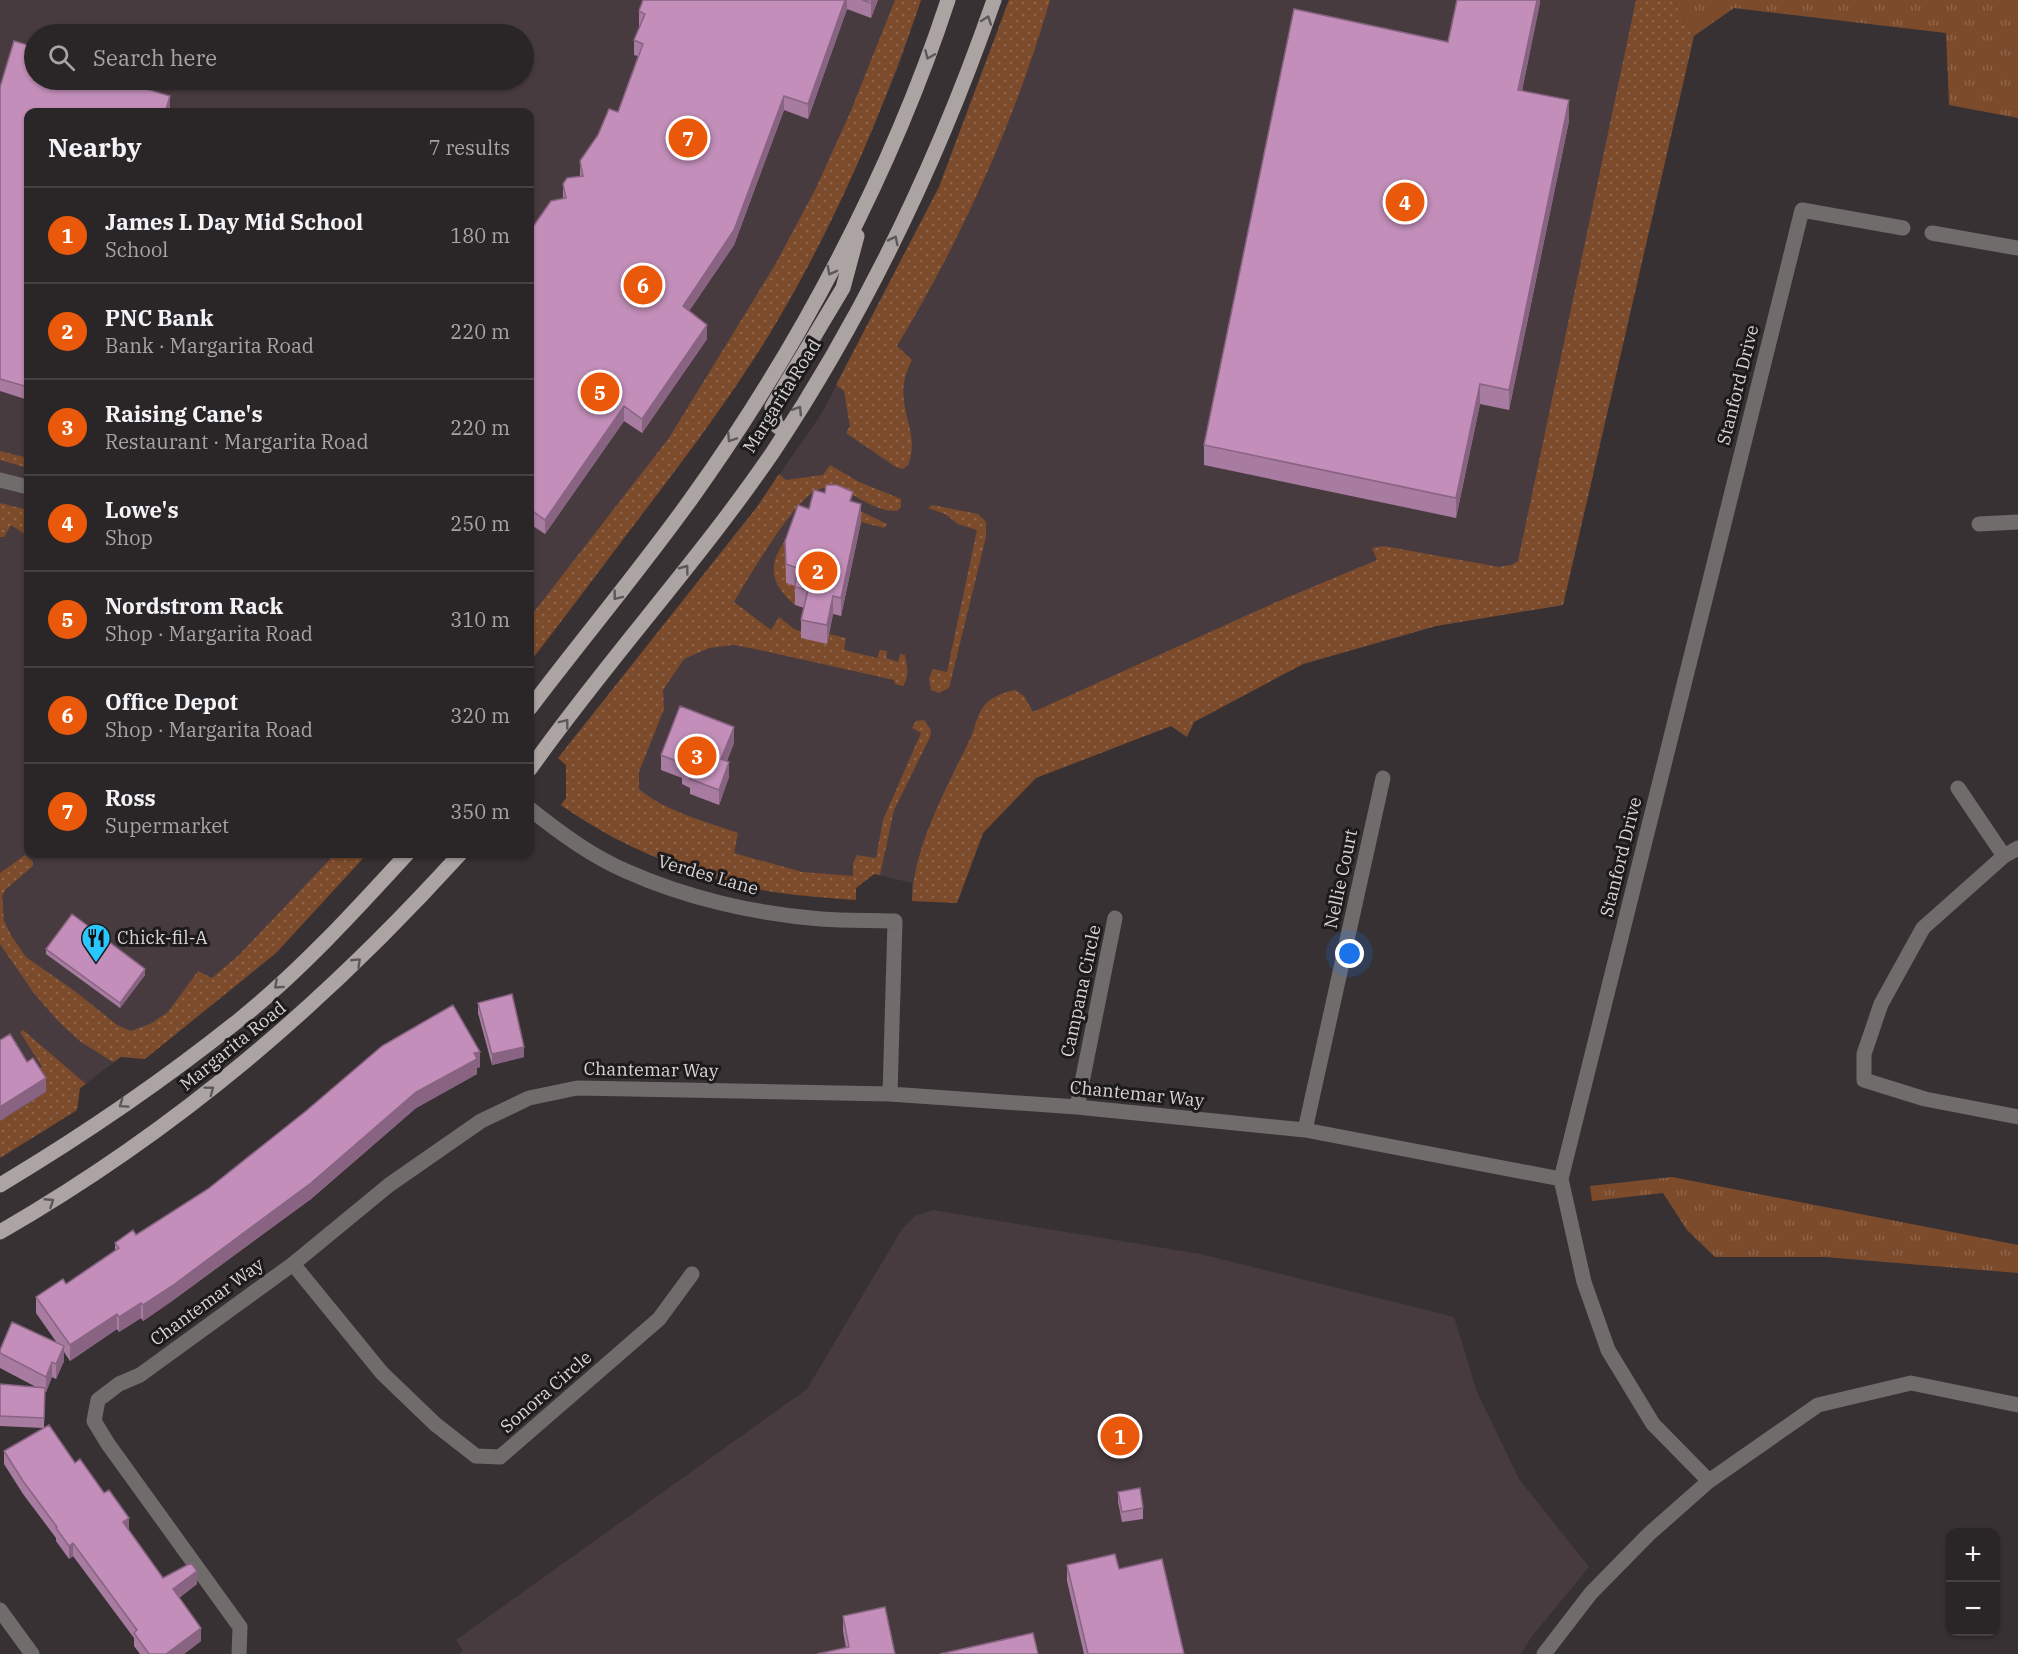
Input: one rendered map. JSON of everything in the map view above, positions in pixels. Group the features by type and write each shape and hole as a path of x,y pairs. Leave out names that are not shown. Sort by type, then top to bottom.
{"main road":[{"name":"Margarita Road","path":"534,703 691,498 812,308 865,207 935,39 948,0"},
{"name":"Margarita Road","path":"534,764 737,501 785,432 866,294 900,227 948,122 994,0"},
{"path":"785,432 776,425 772,416 772,407 843,288 865,207"},
{"name":"Margarita Road","path":"0,1185 54,1153 239,1019 300,966 403,858"},
{"name":"Margarita Road","path":"0,1232 116,1160 247,1062 308,1009 369,950 456,858"}],"street":[{"name":"Stanford Drive","path":"1709,1480 1653,1424 1608,1350 1584,1282 1561,1179 1802,210 1903,228"},
{"path":"1932,233 2018,248"},
{"path":"0,480 24,486"},
{"path":"1979,524 2018,522"},
{"name":"Nellie Court","path":"1305,1130 1383,778"},
{"path":"1958,788 2004,856"},
{"name":"Verdes Lane","path":"534,812 560,833 625,871 698,896 756,910 821,920 895,921 890,1094"},
{"path":"2018,848 2004,856 1923,928 1881,1004 1864,1054 1864,1080 1924,1100 2018,1117"},
{"name":"Campana Circle","path":"1077,1107 1115,918"},
{"name":"Chantemar Way","path":"239,1654 240,1627 108,1444 94,1421 94,1410 98,1400 119,1384 140,1375 293,1264 388,1185 481,1121 529,1098 577,1088 890,1094 1077,1107 1305,1130 1561,1179"},
{"name":"Sonora Circle","path":"293,1264 382,1373 435,1424 476,1456 500,1457 659,1319 692,1274"},
{"path":"1544,1654 1591,1593 1649,1534 1709,1480 1818,1405 1911,1383 2018,1405"},
{"path":"0,1610 32,1654"}],"shaded area":[{"path":"0,0 921,0 899,66 852,175 810,260 764,342 703,433 534,657 534,108 24,108 24,858 363,858 276,953 145,1059 121,1057 80,1088 77,1110 0,1158"},
{"path":"1009,0 1673,0 1694,36 1563,605 1436,626 1303,664 1194,722 1187,737 1171,726 1036,777 983,833 957,903 912,901 912,883 874,874 856,888 856,900 772,891 693,870 615,839 561,805 566,798 566,765 558,758 757,507 822,413 939,187"},
{"path":"933,1210 1200,1254 1454,1317 1477,1392 1519,1479 1589,1567 1520,1654 460,1654 463,1650 456,1640 807,1389 902,1229 915,1216"}],"green space":[{"path":"895,0 921,0 889,88 852,176 811,261 764,343 705,430 534,657 534,612 669,438 775,265 816,188 850,113"},
{"path":"1009,0 1050,0 1020,90 985,178 921,305 897,346 912,360 903,390 912,439 911,452 908,465 903,469 896,467 846,433 850,426 844,391 836,385 939,187"},
{"path":"1636,0 1673,0 1694,36 1563,605 1436,626 1303,664 1194,722 1187,737 1171,726 1036,778 983,833 957,903 912,901 919,858 933,817 971,737 981,710 993,698 1015,690 1024,696 1033,712 1274,603 1377,560 1372,548 1384,546 1499,567 1518,561"},
{"path":"1673,0 2018,0 2018,118 1949,105 1946,33 1734,8 1694,36"},
{"path":"0,451 24,457 24,467 0,460"},
{"path":"830,465 859,482 901,499 901,507 897,511 888,510 841,490 821,488 817,490 795,509 760,559 734,602 771,630 779,617 794,629 803,632 802,638 827,644 829,634 846,638 844,650 877,658 880,650 887,651 886,658 898,662 900,654 905,655 907,675 903,686 895,684 894,680 755,649 733,645 709,648 684,659 663,690 664,709 639,772 639,789 673,810 738,833 734,853 802,872 853,876 853,863 857,855 876,858 883,820 921,733 912,728 916,721 924,720 931,730 930,737 894,810 880,875 874,874 856,888 856,900 773,892 745,886 690,870 636,848 585,821 561,805 566,798 566,765 558,758 757,507 779,474 786,480 823,475"},
{"path":"817,502 852,507 887,524 884,528 850,519 797,586 795,605 778,585 774,576 774,567 786,538 804,513"},
{"path":"0,503 24,509 24,533 11,525 4,537 0,537"},
{"path":"932,505 978,514 986,522 986,537 949,688 939,693 931,690 929,678 933,669 947,672 977,530 958,524 945,514 928,508"},
{"path":"24,856 24,858 33,862 33,866 6,889 2,896 4,921 26,957 76,992 117,1025 131,1031 152,1023 168,1012 198,971 212,978 239,955 331,858 363,858 276,953 145,1059 121,1057 113,1062 81,1042 59,1022 33,992 0,944 0,873"},
{"path":"23,1030 86,1084 80,1088 77,1110 0,1158 0,1121 46,1092 33,1072 42,1067 20,1032"},
{"path":"1672,1177 2018,1245 2018,1273 1825,1257 1715,1257 1687,1230 1663,1193 1592,1201 1590,1186"}],"building":[{"path":"643,0 845,0 808,104 784,96 734,230 683,306 707,325 642,419 624,406 545,520 534,512 534,225 551,201 566,198 563,184 567,178 583,176 580,161 598,135 609,109 618,112 643,44 634,40 645,14 639,11"},
{"path":"1457,0 1537,0 1518,90 1569,100 1509,390 1480,384 1456,498 1204,445 1294,9 1448,42"},
{"path":"14,41 24,44 24,90 149,90 170,96 166,108 24,108 24,386 0,379 0,87"},
{"path":"826,485 837,485 853,492 850,501 861,504 841,598 833,596 827,625 801,620 808,590 795,587 797,568 786,564 785,541 798,505 809,509 814,490 825,493"},
{"path":"680,706 734,727 721,759 729,762 719,790 690,779 692,773 682,769 684,764 661,755"},
{"name":"Chick-fil-A","path":"72,914 145,969 120,1003 46,949"},
{"path":"512,994 524,1047 492,1054 478,1003"},
{"path":"453,1005 480,1052 474,1053 477,1059 416,1092 311,1183 172,1286 143,1305 141,1303 119,1317 117,1314 70,1345 36,1297 63,1279 66,1284 119,1248 115,1243 133,1230 136,1235 208,1189 306,1111 382,1046"},
{"path":"10,1034 27,1062 33,1058 46,1078 0,1107 0,1040"},
{"path":"12,1322 64,1346 56,1364 52,1362 46,1377 0,1353"},
{"path":"0,1384 45,1388 44,1418 0,1416"},
{"path":"49,1425 75,1463 80,1459 104,1493 109,1490 129,1518 123,1522 163,1578 191,1563 197,1571 173,1589 201,1628 166,1654 149,1654 134,1633 137,1630 73,1543 69,1546 4,1451"},
{"path":"1140,1488 1143,1508 1122,1512 1118,1492"},
{"path":"1115,1554 1119,1569 1162,1559 1184,1654 1088,1654 1067,1565"},
{"path":"885,1607 895,1654 817,1654 849,1647 843,1616"},
{"path":"1033,1633 1038,1654 940,1654"}],"place":[{"name":"Ross","path":"688,138"},
{"name":"Lowe's","path":"1405,202"},
{"name":"Office Depot","path":"643,285"},
{"name":"Nordstrom Rack","path":"600,392"},
{"name":"PNC Bank","path":"818,571"},
{"name":"Raising Cane's","path":"697,756"},
{"name":"Chick-fil-A","path":"96,964"},
{"name":"James L Day Mid School","path":"1120,1436"}]}
